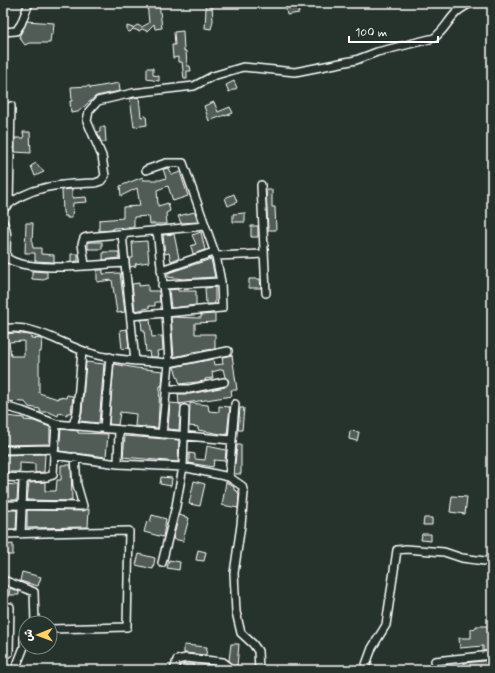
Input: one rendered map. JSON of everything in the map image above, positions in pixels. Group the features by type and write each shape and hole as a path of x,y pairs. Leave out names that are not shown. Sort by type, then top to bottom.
{"street":[{"path":"3,32 16,31 21,24 30,3"},
{"path":"3,209 24,195 53,185 95,183 101,181 105,176 102,156 87,121 89,111 98,102 133,93 194,86 213,76 243,67 295,72 356,60 377,52 434,38 440,34 453,14 472,3"},
{"path":"9,204 7,157 11,106"},
{"path":"132,316 222,308 221,282 215,254 182,163 166,163 146,170"},
{"path":"261,186 266,293"},
{"path":"3,222 6,226 7,236 6,254 7,258 11,261 34,266 85,265 125,262"},
{"path":"85,265 82,244 84,238 205,226"},
{"path":"157,230 166,312 169,363 162,434"},
{"path":"122,234 132,316 135,361"},
{"path":"161,270 215,254 264,254"},
{"path":"162,285 221,282"},
{"path":"3,329 22,327 82,351 135,361 169,363 228,351"},
{"path":"73,425 77,412 82,351"},
{"path":"104,428 110,357"},
{"path":"166,389 189,389 224,382"},
{"path":"229,477 234,404"},
{"path":"3,406 22,411 56,424 231,440"},
{"path":"162,563 176,506 183,467 185,409"},
{"path":"3,477 26,478 47,477 53,475 56,424"},
{"path":"118,464 119,430"},
{"path":"3,450 54,452 75,458 118,464 183,467 229,477 242,486 244,493 234,573 238,626 241,633 256,647 258,651 259,670"},
{"path":"3,506 83,506 77,485 75,458"},
{"path":"21,534 23,482 26,478"},
{"path":"3,534 129,531 127,627 58,629"},
{"path":"364,670 372,648 386,625 397,550 406,549 444,552 462,558 492,562"},
{"path":"3,580 34,592 35,615"},
{"path":"3,607 10,607 6,629 9,653 3,652"},
{"path":"14,670 21,655"},
{"path":"435,661 492,655"},
{"path":"174,670 177,660 186,658 223,662 227,664 227,670"}],"building":[{"path":"147,3 159,3 162,28 155,29 154,24 147,31 142,29 139,31 133,29 130,32 127,31 127,26 133,28 137,25 142,27 149,23"},
{"path":"204,3 212,3 213,21 211,29 205,28 206,8"},
{"path":"285,3 297,3 299,13 287,15"},
{"path":"27,21 54,23 50,43 29,43 25,45 19,37"},
{"path":"183,31 184,51 186,51 187,66 190,66 191,71 187,71 187,79 184,79 182,62 178,62 178,57 173,58 172,45 175,45 174,32"},
{"path":"147,68 153,68 153,75 159,76 159,81 147,79"},
{"path":"234,81 237,88 229,92 226,85"},
{"path":"119,83 120,91 96,96 78,112 71,113 71,87 90,86 90,88"},
{"path":"139,97 141,117 146,116 147,125 134,127 130,99"},
{"path":"214,102 218,112 230,107 233,113 209,121 204,106"},
{"path":"100,127 105,127 106,142 101,142 97,132 100,132"},
{"path":"23,132 30,132 31,153 15,152 15,138 24,138"},
{"path":"36,163 44,172 35,176 31,166"},
{"path":"169,168 172,175 180,172 188,196 173,201 168,186 157,190 158,206 168,203 170,211 166,213 167,224 150,224 149,216 134,217 134,227 113,228 113,230 99,231 99,220 123,218 123,207 140,206 137,188 121,196 120,186 143,177 143,180 160,180 166,178 163,169"},
{"path":"72,189 72,198 86,197 87,202 73,203 72,218 67,218 67,216 64,216 63,212 62,190"},
{"path":"266,190 272,190 272,207 275,207 276,230 268,230"},
{"path":"234,194 237,202 228,206 225,198"},
{"path":"195,212 198,222 181,223 178,216"},
{"path":"245,213 245,222 233,222 233,214"},
{"path":"26,223 33,223 33,248 41,248 41,254 54,255 54,262 35,261 35,253 25,253"},
{"path":"251,226 258,226 258,237 251,237"},
{"path":"201,232 205,250 193,254 191,246 196,244 192,235"},
{"path":"174,234 179,258 171,261 169,253 165,254 163,235"},
{"path":"147,241 149,262 135,264 136,266 130,267 129,258 133,258 132,242"},
{"path":"88,242 102,242 102,249 88,249"},
{"path":"103,252 119,252 119,258 103,260"},
{"path":"71,254 78,254 78,261 71,262"},
{"path":"211,259 215,277 183,279 168,277 168,273"},
{"path":"97,270 103,270 103,274 120,273 125,312 117,313 112,280 97,282"},
{"path":"32,271 47,272 47,278 44,280 32,279"},
{"path":"249,279 260,279 261,288 249,288"},
{"path":"139,283 139,286 148,285 148,291 159,291 160,302 155,302 155,306 149,306 149,308 135,311 132,284"},
{"path":"215,287 215,304 206,304 205,288"},
{"path":"178,289 178,291 196,291 196,305 171,308 169,290"},
{"path":"215,314 215,322 195,323 195,334 215,334 215,349 192,352 174,357 171,317 201,318 201,315"},
{"path":"150,319 152,337 162,336 163,350 157,351 158,357 150,357 149,351 146,352 144,330 142,330 141,320"},
{"path":"127,329 129,348 122,349 120,330"},
{"path":"15,333 28,335 31,336 31,338 42,339 41,352 39,352 39,393 58,399 58,397 66,398 67,395 73,396 71,413 67,413 67,415 59,413 58,416 49,412 40,412 40,409 29,407 25,402 3,401 3,334","holes":["24,341 24,356 11,356 9,342"]},
{"path":"232,355 237,390 231,390 232,396 179,404 178,394 190,394 225,387 229,381 225,377 223,369 212,372 213,378 205,379 206,381 180,384 174,367 213,359 214,365 223,364 222,357"},
{"path":"86,362 104,364 99,423 79,421 82,412"},
{"path":"114,364 163,371 162,386 160,386 158,428 135,426 136,414 120,412 118,425 109,424"},
{"path":"170,403 181,404 179,430 168,429"},
{"path":"190,403 208,405 209,411 219,412 219,406 230,407 227,435 198,430 198,427 189,426"},
{"path":"240,408 244,408 242,430 238,430"},
{"path":"6,416 24,418 24,420 34,421 50,427 50,444 3,445 3,419 6,419"},
{"path":"61,429 78,431 78,433 108,434 106,457 59,451"},
{"path":"350,431 359,432 357,441 349,439"},
{"path":"125,436 179,440 178,462 123,457"},
{"path":"237,445 241,445 241,474 234,474"},
{"path":"207,446 226,450 225,461 214,460 213,467 189,463 189,453 195,454 195,459 205,460"},
{"path":"45,454 44,472 35,473 35,464 20,463 20,472 3,472 3,455"},
{"path":"61,465 71,465 72,501 27,500 29,483 45,482 45,491 56,491 57,480 61,480"},
{"path":"161,477 172,478 171,486 160,484"},
{"path":"194,481 205,484 200,506 189,504"},
{"path":"226,482 234,487 234,490 239,494 238,508 222,505"},
{"path":"3,484 18,485 17,500 3,500"},
{"path":"452,496 467,497 465,514 450,512"},
{"path":"89,509 88,527 27,528 27,510 83,511"},
{"path":"3,510 17,510 16,529 3,529"},
{"path":"152,515 166,519 163,537 144,532 147,521 150,522"},
{"path":"179,515 189,518 183,541 173,539"},
{"path":"424,518 432,518 432,525 423,525"},
{"path":"422,534 431,534 431,541 421,540"},
{"path":"13,544 13,555 5,555 4,545"},
{"path":"198,550 206,552 204,561 196,560"},
{"path":"139,554 155,558 153,569 136,565"},
{"path":"169,560 180,562 179,570 167,568"},
{"path":"22,572 41,577 38,586 20,581"},
{"path":"10,588 19,592 19,595 9,595"},
{"path":"476,626 492,626 492,650 483,651 483,646 460,648 459,638 471,638 471,629 476,628"},
{"path":"231,644 239,644 237,666 232,666 229,660"},
{"path":"184,645 207,647 206,655 184,653"},
{"path":"491,660 491,670 464,670 464,663"},
{"path":"183,664 193,664 193,670 183,670"}]}
